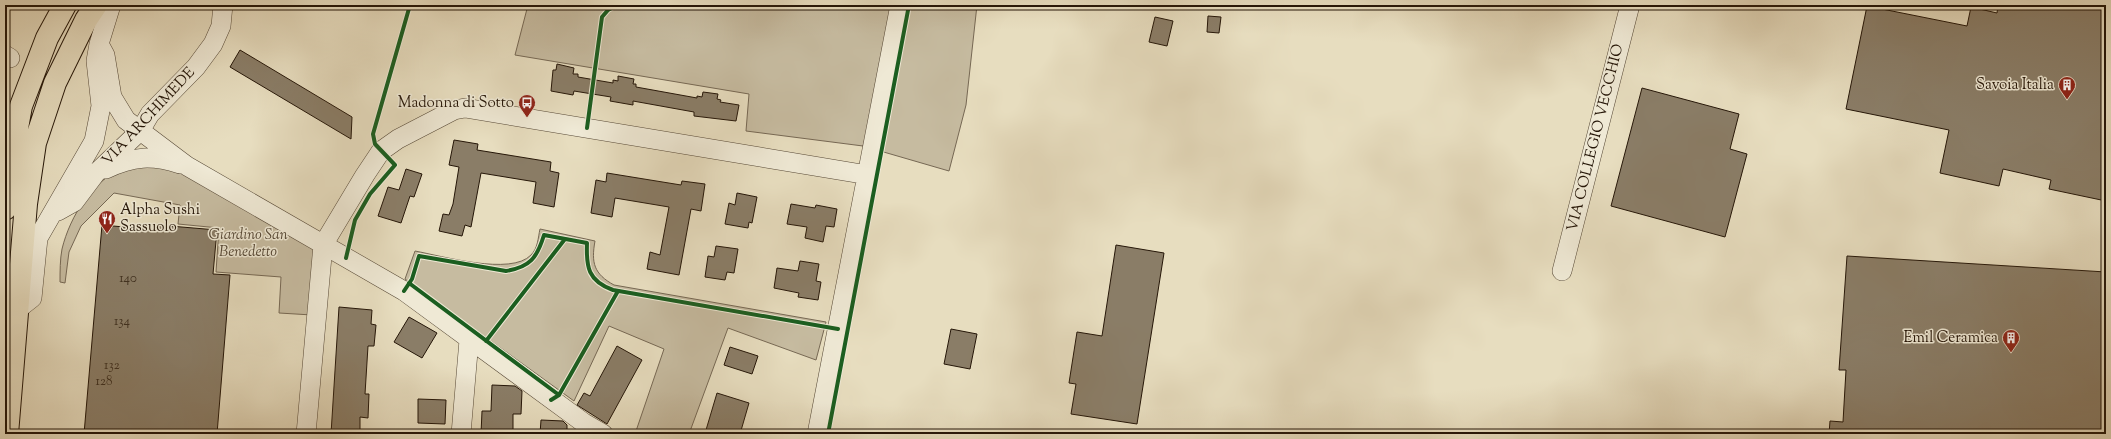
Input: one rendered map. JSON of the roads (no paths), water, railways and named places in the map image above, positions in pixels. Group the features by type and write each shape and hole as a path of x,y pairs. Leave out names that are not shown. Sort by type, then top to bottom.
{"main road":[{"path":"5,209 9,172 21,106 47,38 65,5"},
{"path":"7,434 26,204 35,143 55,83 86,20 96,5"}],"street":[{"path":"47,38 53,5"},
{"path":"18,309 32,298 38,238 94,141 101,106 96,61 99,44 111,5"},
{"name":"VIA ARCHIMEDE","path":"52,213 63,210 74,202 95,174 140,131 150,114 196,67 213,44 221,26 223,5"},
{"path":"817,434 900,5"},
{"name":"VIA COLLEGIO VECCHIO","path":"1562,271 1630,5"},
{"path":"99,44 105,55 112,98 126,120 140,131 187,166 404,291 584,429 602,434"},
{"path":"306,434 323,245 381,151 398,139 454,110 465,108 868,175"},
{"path":"95,174 124,160 142,158 162,159 187,166"},
{"path":"461,434 469,340"}],"place":[{"name":"Savoia Italia","path":"2067,100"},
{"name":"Madonna di Sotto","path":"527,118"},
{"name":"Alpha Sushi Sassuolo","path":"107,234"},
{"name":"Emil Ceramica","path":"2011,353"}],"park label":[{"name":"Giardino San Benedetto","path":"248,244"}]}
